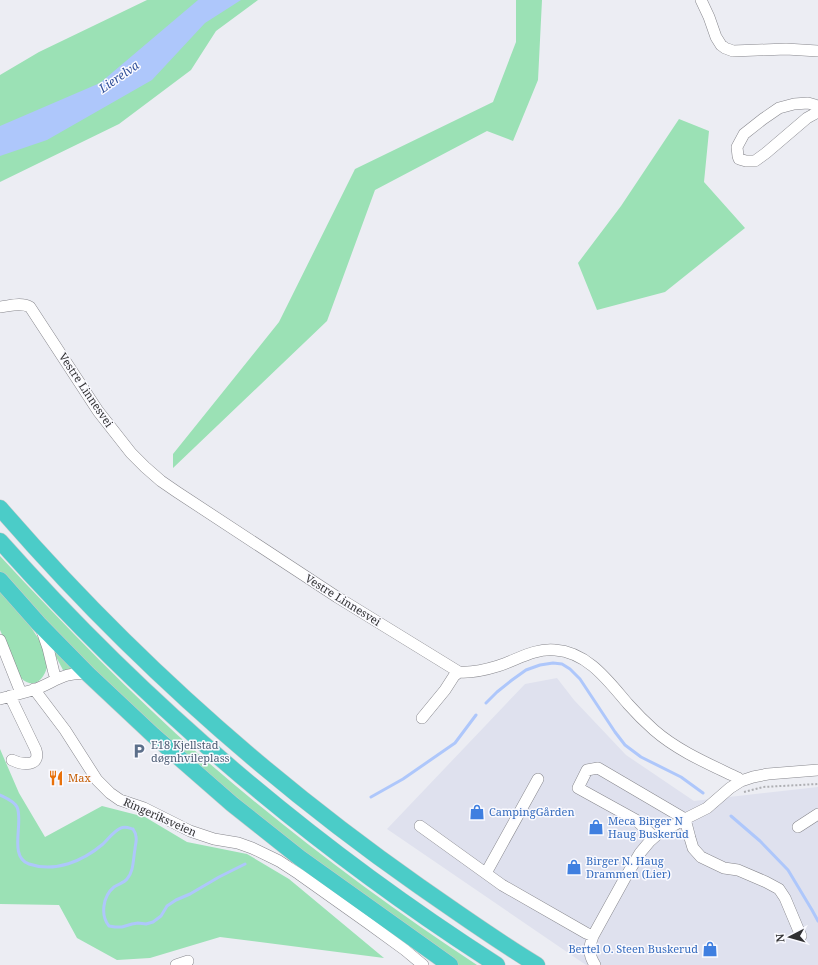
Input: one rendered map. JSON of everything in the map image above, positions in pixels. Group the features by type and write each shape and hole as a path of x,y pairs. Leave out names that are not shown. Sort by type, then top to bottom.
{"highway":[{"path":"0,508 107,623 176,689 282,782 374,854 464,918 537,965"},
{"path":"0,541 48,593 121,667 235,771 369,877 433,923 497,965"},
{"path":"0,580 39,624 88,674 153,735 232,804 288,850 450,965"}],"street":[{"path":"701,0 716,37 725,48 733,51 786,49 818,51"},
{"path":"818,107 808,103 794,104 779,108 744,134 737,147 739,159 746,161 755,160 766,154 807,118 818,112"},
{"name":"Vestre Linnesvei","path":"0,307 26,304 30,307 98,411 131,453 161,481 337,597 459,672"},
{"path":"39,624 57,679"},
{"path":"0,640 21,693"},
{"path":"422,718 445,690 454,676 459,672 479,671 498,666 528,654 543,650 556,650 574,654 586,661 654,730 680,748 738,778 737,784"},
{"path":"12,760 23,764 29,764 34,761 37,755 36,750 5,698 34,689 63,676 74,673 88,674"},
{"name":"Ringeriksveien","path":"34,689 98,780 104,788 114,796 120,800 144,808 190,831 214,839 238,843 279,861 368,923 423,965"},
{"path":"654,837 636,820 578,788 587,770 598,768 685,819 693,848 701,857 724,868 738,870 779,889 785,898 801,936"},
{"path":"595,965 591,959 589,949 593,936 640,852 654,837 707,808 737,784 753,777 768,774 818,770"},
{"path":"486,873 538,779"},
{"path":"798,827 818,814"},
{"path":"420,826 486,873 520,895 558,918 593,936"},
{"path":"176,965 188,961"}],"path":[{"path":"737,784 738,794 763,787 818,784"}],"shaded area":[{"path":"557,678 574,700 626,755 694,801 818,787 818,965 586,965 387,829 525,684"}],"green space":[{"path":"147,0 258,0 216,31 191,70 119,124 0,182 0,75 39,52"},
{"path":"516,0 542,0 538,80 513,141 487,131 375,190 327,321 173,468 173,454 279,322 355,169 493,102 516,42"},
{"path":"679,119 709,131 704,182 745,228 665,292 597,310 578,263 621,206"},
{"path":"0,556 124,684 202,757 268,813 336,866 406,917 477,965 456,965 386,915 227,793 102,679 0,574"},
{"path":"0,587 26,620 42,645 47,667 46,672 37,682 25,682 21,678 0,630"},
{"path":"54,647 75,668 65,671 63,670 53,651"},
{"path":"0,749 19,793 45,837 102,806 145,817 187,842 247,854 289,879 384,958 220,937 150,958 117,960 77,938 59,905 0,904"}],"water":[{"name":"Lierelva","path":"198,0 241,0 205,23 152,80 47,140 0,156 0,126 100,83"}],"waterway":[{"path":"486,703 497,692 526,670 540,665 553,663 562,664 570,669 580,679 625,745 641,757 681,777 703,793"},
{"path":"371,797 403,779 455,743 476,715"},
{"path":"0,795 12,801 17,807 19,813 19,854 23,860 29,864 49,867 68,864 87,856 119,829 124,827 133,829 136,834 136,840 131,872 126,880 110,891 105,900 104,917 109,926 122,927 138,923 146,924 153,922 161,916 167,906 176,900 245,864"},
{"path":"731,816 760,841 788,870 818,921"}],"place":[{"name":"E18 Kjellstad døgnhvileplass","path":"139,751"},
{"name":"Max","path":"56,778"},
{"name":"CampingGården","path":"477,812"},
{"name":"Meca Birger N Haug Buskerud","path":"596,827"},
{"name":"Birger N. Haug Drammen (Lier)","path":"574,867"},
{"name":"Bertel O. Steen Buskerud","path":"710,949"}]}
